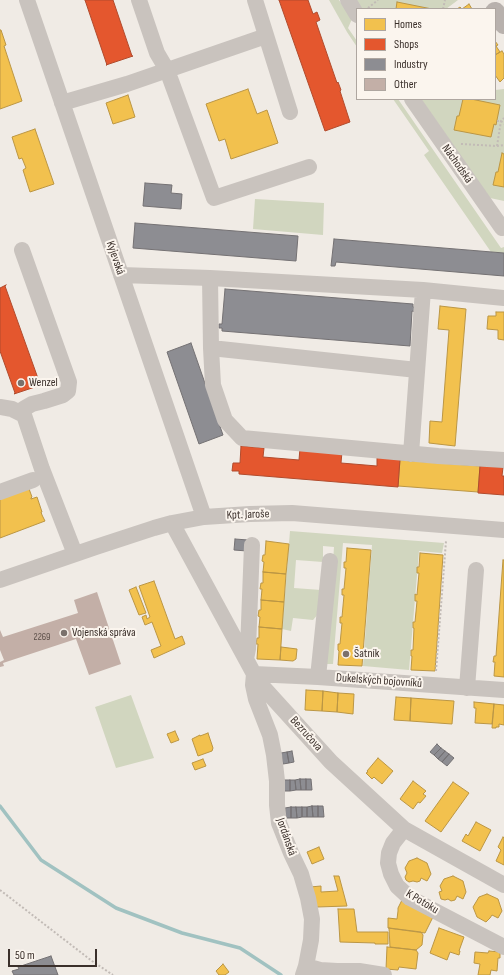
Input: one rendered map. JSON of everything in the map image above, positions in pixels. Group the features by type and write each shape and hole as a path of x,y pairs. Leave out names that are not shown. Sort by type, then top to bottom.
{"main road":[{"path":"486,0 492,8"},
{"path":"496,13 504,24"}],"street":[{"name":"Kyjevská","path":"26,0 204,517"},
{"path":"138,0 157,53 167,70 214,198 310,167"},
{"path":"255,0 290,112"},
{"path":"348,0 356,14"},
{"path":"62,103 120,86 266,36"},
{"name":"Náchodská","path":"413,100 502,228"},
{"path":"19,412 32,404 63,395 68,391 69,382 22,250"},
{"path":"121,275 210,278 423,290 504,298"},
{"path":"210,278 213,385 225,420 242,438 412,454 504,460"},
{"path":"412,454 423,290"},
{"path":"212,348 417,370"},
{"path":"0,407 12,409 24,415 42,469 76,554"},
{"path":"0,492 33,480"},
{"name":"Kpt. Jaroše","path":"0,580 132,535 172,523 204,517 292,513 504,530"},
{"name":"Bezručova","path":"172,523 254,674 262,686 331,762 404,829 504,885"},
{"path":"246,659 248,650 252,545"},
{"path":"318,677 330,561"},
{"path":"467,688 476,570"},
{"name":"Dukelských bojovníků","path":"254,674 504,690"},
{"name":"Jordánská","path":"254,674 253,685 256,699 270,735 274,755 279,823 301,874 312,919 311,940 304,971"},
{"name":"K Potoku","path":"404,829 393,843 388,862 391,874 397,886 410,898 504,947"},
{"path":"304,971 320,970 384,975"}],"path":[{"path":"368,8 378,0"},
{"path":"497,146 501,121 504,118"},
{"path":"497,121 501,121 504,124"},
{"path":"456,144 504,145"},
{"path":"436,674 446,541"},
{"path":"0,890 92,961 113,975"}],"green space":[{"path":"329,0 339,0 352,19 348,28 356,40 356,46"},
{"path":"352,0 458,0 447,8 358,8"},
{"path":"504,89 504,201 490,198 422,100 496,100 496,90"},
{"path":"394,100 399,100 501,248 504,247 504,253 491,252 424,155 429,151"},
{"path":"255,199 324,203 323,235 253,229"},
{"path":"290,531 444,543 442,553 419,551 409,670 363,666 372,545 343,543 333,664 326,664 334,547 323,546 323,562 296,560 294,588 321,590 319,613 313,620 293,618 291,631 282,629"},
{"path":"131,695 154,758 116,768 95,707"}],"building: Homes":[{"path":"397,2 427,8 396,8"},
{"path":"469,4 471,8 463,8"},
{"path":"0,30 6,45 4,46 22,101 0,109"},
{"path":"496,46 500,52 496,54"},
{"path":"502,51 504,54 504,78 500,82 496,76 496,54"},
{"path":"248,89 257,114 267,110 278,143 231,159 225,139 219,141 206,104"},
{"path":"128,95 135,117 113,124 106,103"},
{"path":"463,100 476,100 500,105 496,125 494,124 491,137 454,130 457,116 459,116"},
{"path":"35,129 54,184 30,192 23,170 26,168 22,158 19,159 12,137"},
{"path":"502,153 504,154 504,187 493,185 496,172 498,172"},
{"path":"440,306 466,309 455,446 429,443 430,421 442,422 449,330 438,329"},
{"path":"496,312 504,312 504,340 498,339 498,330 487,329 488,316 496,316"},
{"path":"400,460 480,466 478,492 398,486"},
{"path":"28,486 32,497 31,499 37,497 45,521 0,538 0,496"},
{"path":"266,541 289,544 286,574 263,572 264,562 262,561 263,555 265,555"},
{"path":"347,548 371,550 362,666 338,665 338,644 340,644 342,623 340,623 340,617 342,617 344,595 342,595 342,589 344,589 346,568 344,568 344,562 346,562"},
{"path":"420,553 443,555 435,671 411,670 411,650 413,650 414,628 413,622 415,622 417,601 415,601 415,594 417,595 419,573 417,573 417,567 419,567"},
{"path":"503,560 504,677 494,676 495,662 493,662 494,656 496,656"},
{"path":"263,572 286,574 284,602 261,600 262,589 260,589 261,583 263,583"},
{"path":"154,581 175,639 182,636 185,644 154,658 151,650 161,646 152,622 145,625 142,617 146,615 147,619 150,617 139,586"},
{"path":"136,587 146,613 139,615 129,590"},
{"path":"261,600 284,602 282,629 259,627 260,617 258,616 259,610 261,610"},
{"path":"259,627 282,629 280,660 257,659 258,644 256,644 257,638 259,638"},
{"path":"281,647 297,649 296,659 293,661 280,660"},
{"path":"306,690 323,691 322,711 305,710"},
{"path":"323,691 338,693 337,712 322,711"},
{"path":"338,693 354,694 353,714 337,712"},
{"path":"396,697 411,698 410,721 394,720"},
{"path":"411,698 454,701 452,724 410,721"},
{"path":"474,702 494,704 492,724 475,723 476,708 474,708"},
{"path":"494,704 504,705 504,725 499,724 499,727 492,728"},
{"path":"175,731 179,740 171,743 167,734"},
{"path":"208,733 213,748 212,751 198,756 192,739"},
{"path":"378,758 393,771 382,784 374,777 372,779 366,773"},
{"path":"203,759 206,766 195,770 192,763"},
{"path":"413,781 426,791 423,794 426,796 420,803 418,802 413,809 400,799"},
{"path":"453,782 469,793 441,832 425,821"},
{"path":"476,822 491,830 480,851 462,841 466,834 468,836"},
{"path":"503,837 504,865 496,861 501,850 498,847"},
{"path":"319,847 324,859 312,864 307,852"},
{"path":"417,858 427,863 431,874 427,881 421,878 420,881 417,882 409,882 405,877 407,873 405,868 409,861"},
{"path":"334,876 339,876 347,906 317,907 310,887 321,886 321,892 338,891"},
{"path":"453,876 463,881 466,892 463,899 457,896 455,900 451,901 448,899 441,899 439,892 442,891 440,886 444,879"},
{"path":"487,894 498,899 502,911 498,918 492,915 486,922 477,917 473,907 479,897"},
{"path":"402,900 433,917 425,933 388,928 388,918 397,919 398,908"},
{"path":"338,909 354,909 357,932 388,932 388,944 340,942"},
{"path":"389,928 421,932 423,935 422,945 416,950 390,947"},
{"path":"439,928 464,937 459,955 450,952 447,960 430,953"},
{"path":"387,947 416,950 418,953 416,969 399,967 398,970 386,969"},
{"path":"489,951 500,952 497,971 491,970 490,975 478,975 480,964 474,963 475,952 488,953"},
{"path":"223,964 229,972 225,975 219,975 216,971"}],"building: Shops":[{"path":"85,0 113,0 133,56 107,65"},
{"path":"279,0 308,0 313,14 317,12 320,20 316,22 337,83 338,82 341,90 340,91 350,122 325,131"},
{"path":"6,285 5,286 41,385 14,394 15,393 0,351 0,288"},
{"path":"241,446 264,448 263,457 299,460 300,448 342,452 341,463 377,466 377,457 400,459 398,487 239,474 239,471 232,471 233,463 240,463"},
{"path":"480,466 503,467 502,476 504,476 504,495 478,493"}],"building: Industry":[{"path":"145,183 172,185 171,193 182,194 181,209 143,206"},
{"path":"135,223 298,236 296,261 133,248"},
{"path":"334,239 504,253 504,276 336,262 335,266 331,266"},
{"path":"225,289 413,304 413,307 416,308 416,312 412,311 410,346 222,331 222,328 219,328 219,324 222,324"},
{"path":"191,343 223,435 199,444 167,352"},
{"path":"235,539 248,540 247,551 234,550"},
{"path":"437,744 441,748 434,755 430,752"},
{"path":"441,748 445,751 438,759 434,755"},
{"path":"292,751 294,762 289,763 287,752"},
{"path":"445,751 449,754 442,762 438,759"},
{"path":"287,752 289,763 283,764 281,753"},
{"path":"449,754 454,758 447,766 442,762"},
{"path":"300,779 301,790 296,790 295,780"},
{"path":"300,779 306,779 306,790 301,790"},
{"path":"306,779 311,779 312,790 306,790"},
{"path":"284,780 290,780 290,791 284,791"},
{"path":"290,780 295,780 296,790 290,791"},
{"path":"312,806 318,806 318,817 313,817"},
{"path":"312,806 313,817 307,817 307,807"},
{"path":"318,806 323,806 324,817 318,817"},
{"path":"291,807 291,818 286,818 285,808"},
{"path":"291,807 296,807 297,818 291,818"},
{"path":"296,807 302,807 302,817 297,818"},
{"path":"302,807 307,807 307,817 302,817"},
{"path":"51,956 58,975 14,975 12,971 19,969 18,967"}],"building: Other":[{"name":"Vojenská správa","path":"97,592 121,664 89,675 76,639 3,663 4,666 0,667 0,662 4,660 0,650 0,630 3,637 78,613 74,600"}],"waterway":[{"path":"0,806 41,860 116,908 182,933 240,948 281,975"}],"place":[{"name":"Wenzel","path":"21,383"},
{"name":"Vojenská správa","path":"64,633"},
{"name":"Šatník","path":"346,654"}]}
